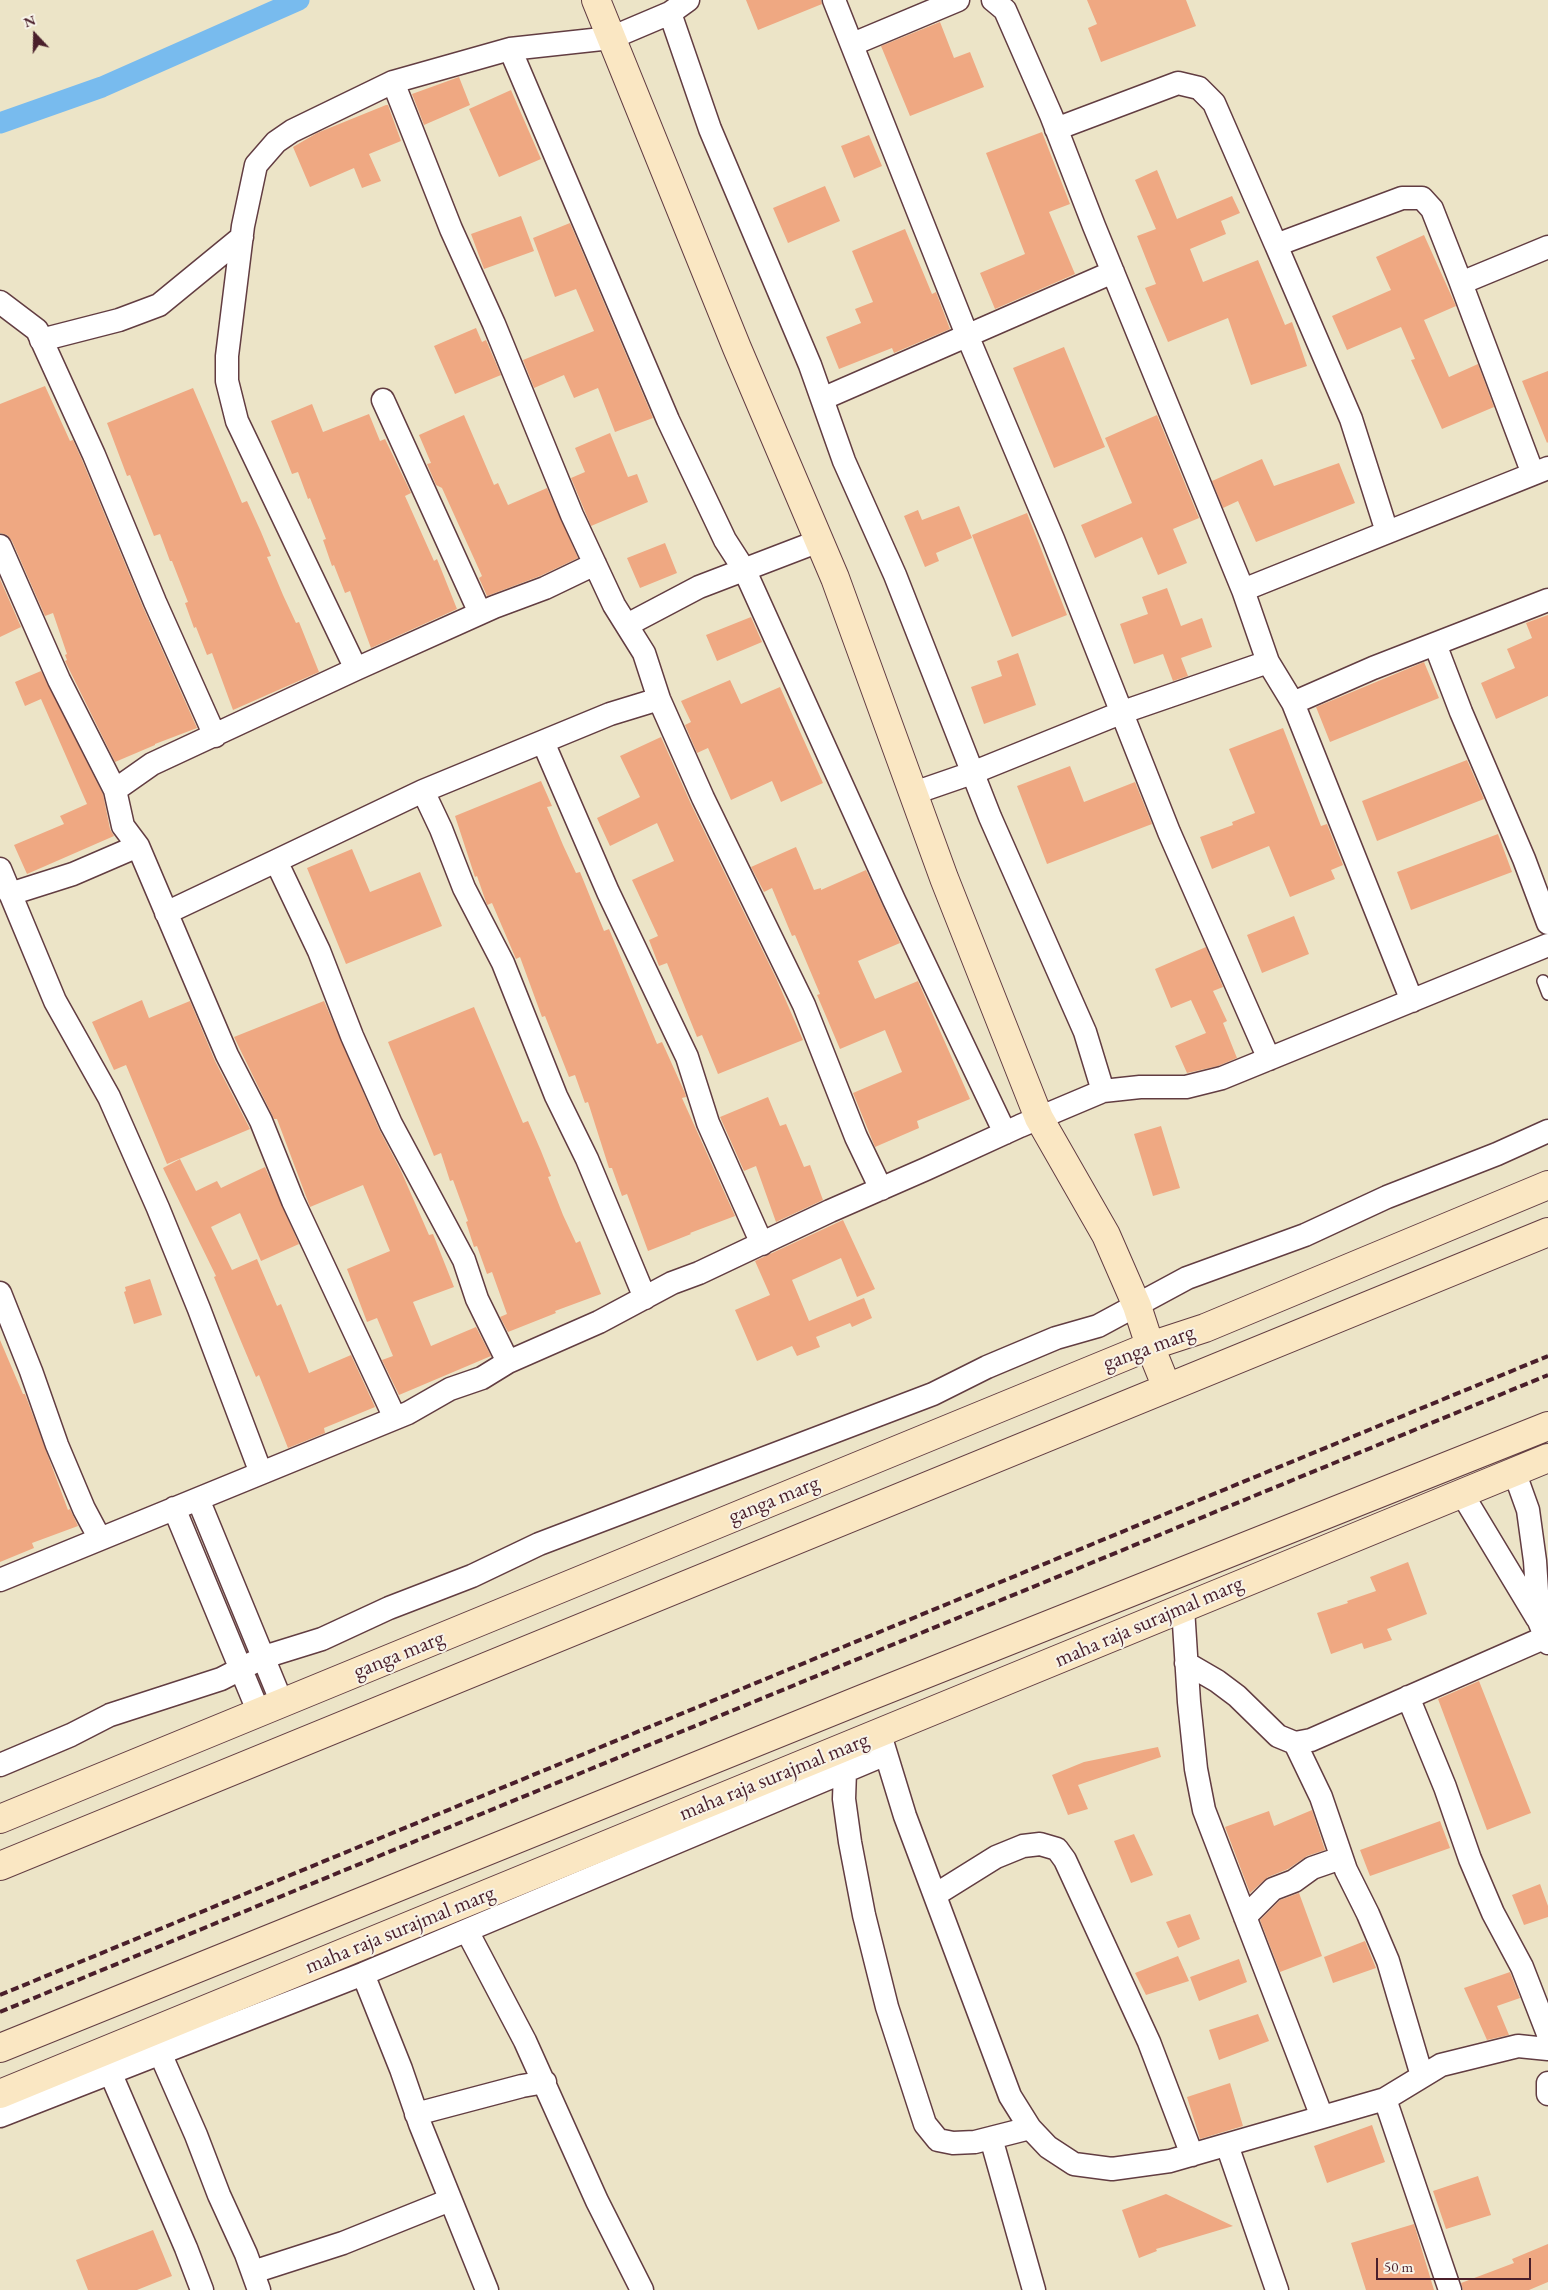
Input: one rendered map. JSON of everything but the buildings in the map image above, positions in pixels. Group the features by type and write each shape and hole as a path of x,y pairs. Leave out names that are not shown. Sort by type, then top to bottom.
{"street":[{"path":"596,0 737,348 819,541 944,878 1039,1118 1106,1236 1137,1306 1150,1346 1167,1388"},
{"path":"356,668 235,413 227,381 227,356 242,237 256,165 276,142 292,131 393,82 510,49 611,38 670,13 688,0"},
{"path":"834,0 967,334 1123,712 1169,832 1268,1059"},
{"path":"853,44 958,0"},
{"path":"993,0 1005,10 1056,129 1243,590 1268,662 1293,703 1412,1000"},
{"path":"670,13 710,129 822,399 844,461 895,574 972,773 1085,1032 1103,1091"},
{"path":"510,49 668,420 725,540 745,571 894,900 1005,1133"},
{"path":"393,82 451,229 494,324 568,506 614,606 628,625 644,653 659,699 703,798 804,1005 852,1128 881,1189"},
{"path":"1056,129 1178,83 1199,88 1214,103 1351,419 1387,532"},
{"path":"1243,590 1541,471 1461,283 1432,209 1422,198 1402,198 1276,245"},
{"path":"42,340 119,320 159,305 242,237"},
{"path":"1461,283 1548,247"},
{"path":"822,399 967,334 1113,272"},
{"path":"0,302 37,330 42,340 94,455 155,602 215,736"},
{"path":"383,400 480,613"},
{"path":"628,625 699,587 745,571 819,541"},
{"path":"0,546 59,680 115,790 123,826 138,846 227,1055 261,1121 293,1201 395,1418"},
{"path":"115,790 152,764 356,668 480,613 545,588 595,564"},
{"path":"1293,703 1373,668 1548,600"},
{"path":"1435,644 1461,712 1524,859 1548,923"},
{"path":"914,793 972,773 1123,712 1268,662"},
{"path":"166,913 423,791 610,714 659,699"},
{"path":"543,742 608,892 687,1057 708,1122 762,1244"},
{"path":"423,791 441,829 464,888 503,963 556,1096 587,1160 645,1298"},
{"path":"10,894 73,874 138,846"},
{"path":"276,861 319,952 352,1036 391,1124 464,1260 476,1299 508,1362"},
{"path":"0,869 55,1001 108,1097 158,1208 199,1309 261,1473"},
{"path":"0,1580 395,1418 450,1389 482,1378 508,1362 599,1322 672,1283 1005,1133 1103,1091 1140,1087 1186,1087 1222,1078 1548,945"},
{"path":"0,1765 72,1735 110,1715 220,1679 241,1667 322,1639 389,1608 472,1576 539,1544 932,1394 987,1367 1056,1338 1098,1326 1187,1278 1305,1235 1387,1197 1497,1154 1548,1131"},
{"name":"ganga marg","path":"0,1819 1150,1346 1205,1328 1548,1185"},
{"name":"ganga marg","path":"0,1866 1548,1232"},
{"path":"0,1293 31,1370 57,1445 84,1508 100,1539"},
{"name":"maha raja surajmal marg","path":"0,2048 865,1698 1548,1426"},
{"name":"maha raja surajmal marg","path":"0,2094 154,2043 883,1744 1183,1608 1461,1492 1548,1458"},
{"path":"1514,1471 1528,1510 1544,1634"},
{"path":"1461,1492 1544,1634"},
{"path":"198,1499 264,1658 270,1708"},
{"path":"174,1508 241,1667 270,1708"},
{"path":"1183,1608 1196,1769 1204,1810 1322,2117"},
{"path":"1186,1663 1217,1681 1237,1696 1278,1736 1295,1743 1311,1740 1544,1634"},
{"path":"1408,1697 1445,1787 1470,1859 1493,1913 1522,1967 1548,2034"},
{"path":"865,1698 883,1744 905,1816 1010,2096 1030,2128 1048,2146 1074,2164 1112,2169 1170,2161 1386,2099 1441,2066 1518,2046 1548,2049"},
{"path":"1295,1743 1320,1797 1341,1858 1388,1961 1422,2076"},
{"path":"0,2116 110,2072 154,2043 363,1974 467,1931 845,1771 883,1744"},
{"path":"845,1771 844,1799 864,1915 888,2007 924,2124 938,2140 953,2143 974,2142 1030,2128"},
{"path":"935,1895 996,1857 1023,1846 1040,1844 1057,1848 1065,1860 1149,2042 1192,2155"},
{"path":"1245,1917 1274,1889 1294,1881 1312,1868 1341,1858"},
{"path":"467,1931 525,2040 597,2202 642,2290"},
{"path":"363,1974 416,2114 487,2290"},
{"path":"130,1996 154,2043 256,2281 343,2243 450,2200"},
{"path":"110,2072 186,2248 202,2290"},
{"path":"416,2114 522,2086 545,2082"},
{"path":"1548,2082 1548,2094"},
{"path":"1386,2099 1450,2290"},
{"path":"990,2138 1034,2290"},
{"path":"1227,2145 1277,2290"}],"lane":[{"path":"1543,982 1548,994"}],"waterway":[{"path":"0,123 102,87 299,0"}],"railway":[{"path":"0,1995 1548,1356"},
{"path":"0,2012 1548,1375"}]}
